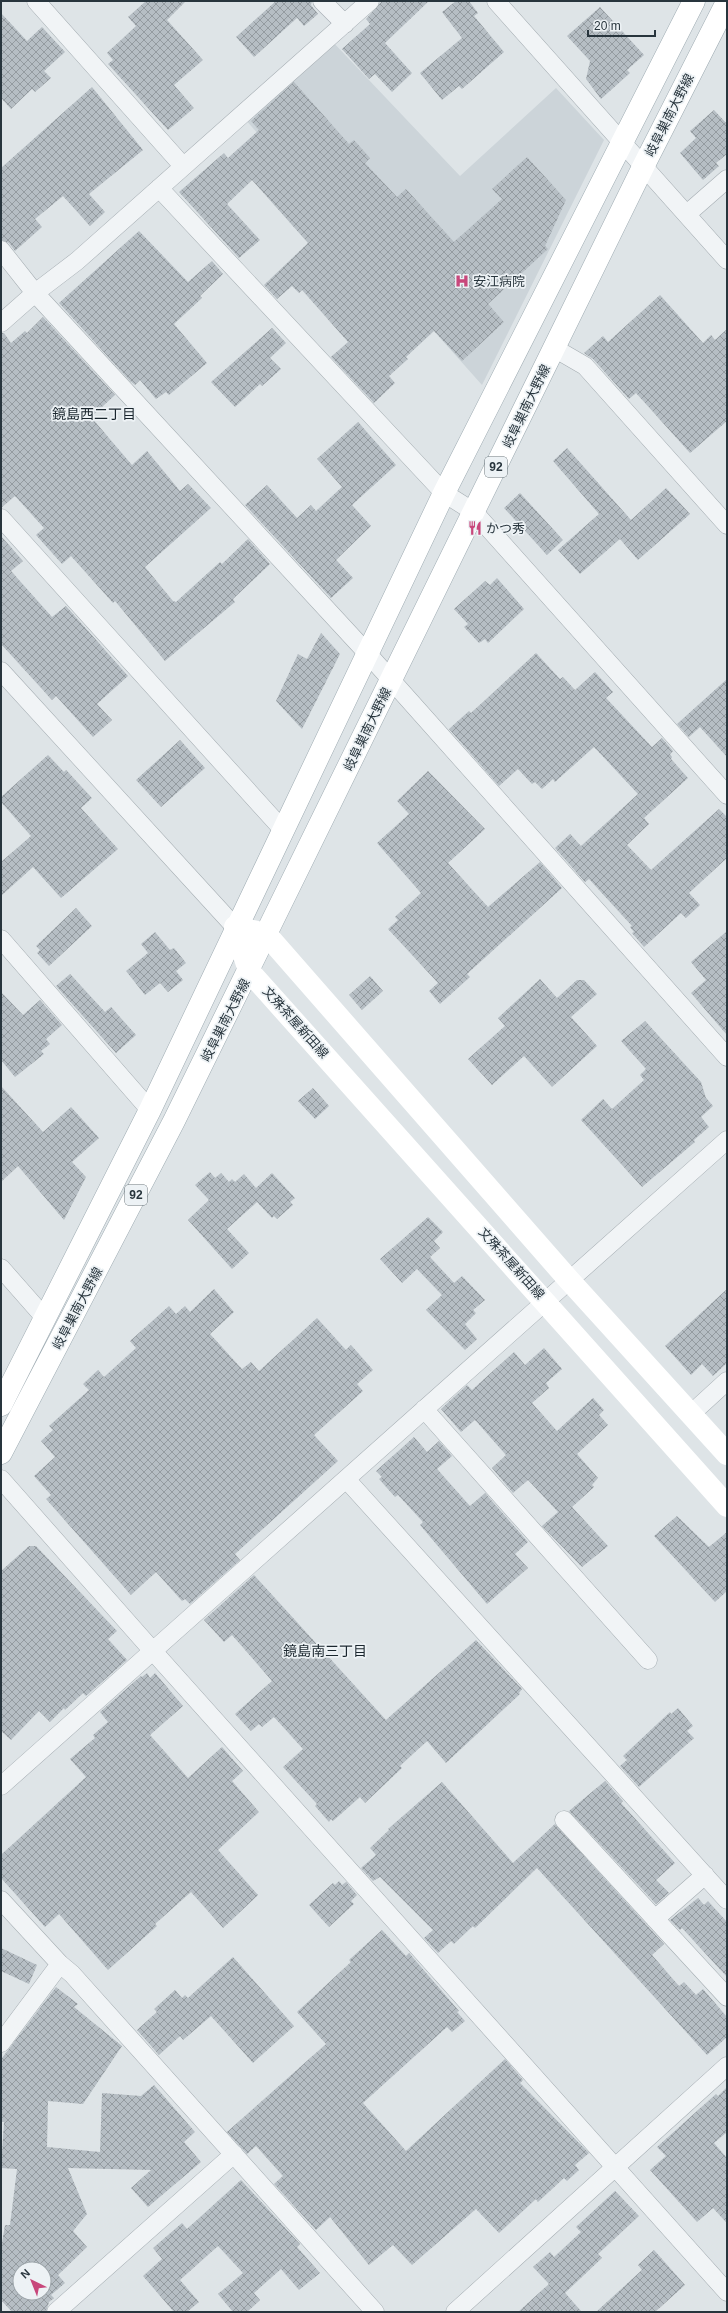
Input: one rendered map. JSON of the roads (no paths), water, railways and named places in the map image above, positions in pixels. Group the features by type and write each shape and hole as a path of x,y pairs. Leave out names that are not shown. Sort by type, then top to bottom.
{"main road":[{"name":"岐阜巣南大野線","path":"1,1404 150,1110 235,927 284,831 444,493 694,1"},
{"name":"岐阜巣南大野線","path":"1,1453 174,1121 250,971 266,934 392,681 644,165 727,2"},
{"path":"235,927 266,934 569,1280 692,1413 727,1454"},
{"name":"文殊茶屋新田線","path":"235,927 250,971 546,1301 727,1506"}],"street":[{"path":"36,1 183,166"},
{"path":"322,1 345,24"},
{"path":"1,323 35,292 77,261 370,1"},
{"path":"496,1 644,165 727,260"},
{"path":"687,214 727,179"},
{"path":"159,188 444,493 474,512 727,795"},
{"path":"1,250 35,292 368,654 727,1057"},
{"path":"554,348 585,366 727,525"},
{"path":"1,518 284,831"},
{"path":"1,671 235,927"},
{"path":"1,939 150,1110"},
{"path":"1,1786 152,1650 727,1140"},
{"path":"1,1268 45,1318"},
{"path":"692,1413 727,1381"},
{"path":"424,1409 648,1660"},
{"path":"1,1479 152,1650 727,2292"},
{"path":"346,1479 705,1875 726,1896"},
{"path":"564,1820 727,1997"},
{"path":"656,1919 705,1875"},
{"path":"1,1900 60,1964 72,1974 375,2312"},
{"path":"1,2043 60,1964"},
{"path":"455,2312 614,2166 727,2066"},
{"path":"56,2312 234,2154"}],"place":[{"name":"安江病院","path":"462,281"},
{"name":"かつ秀","path":"475,528"}],"district":[{"name":"鏡島西二丁目","path":"94,414"},
{"name":"鏡島南三丁目","path":"325,1651"}]}
